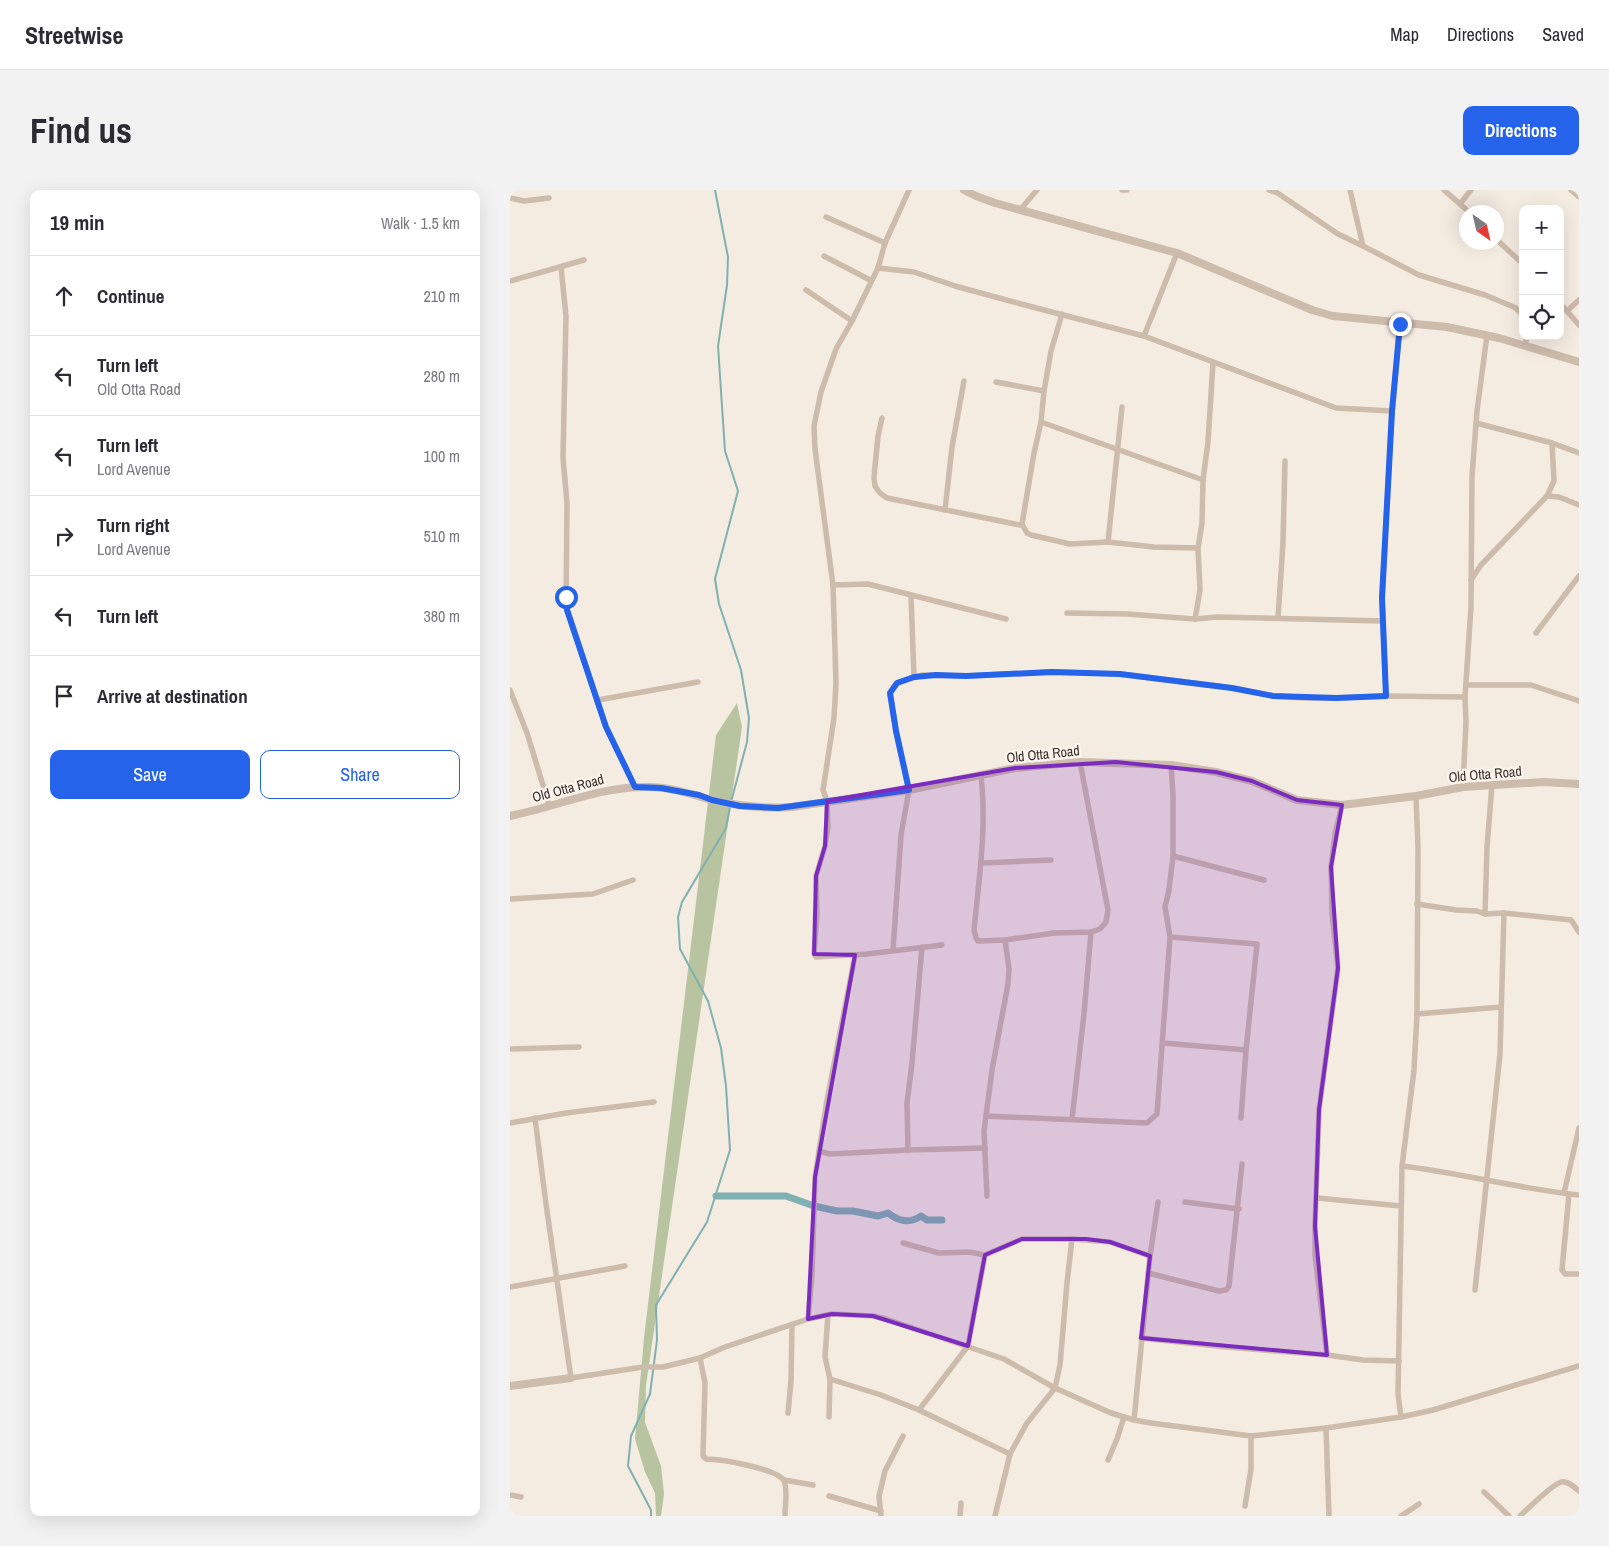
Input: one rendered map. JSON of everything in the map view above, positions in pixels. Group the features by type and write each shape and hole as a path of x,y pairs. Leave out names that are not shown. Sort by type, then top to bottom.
{"street":[{"path":"909,190 885,243 878,268 870,280 852,321 836,349 821,392 814,426 833,585 836,683 834,718 823,790 827,801 828,827 825,846 816,876 814,954 816,957 942,945"},
{"path":"964,190 976,196 1020,210 1177,253 1312,310 1333,316 1448,328 1487,335 1579,362"},
{"path":"1020,210 1037,190"},
{"path":"1122,190 1127,190"},
{"path":"1269,190 1276,192 1338,234 1419,276 1485,295 1506,303 1519,311"},
{"path":"1350,190 1363,246"},
{"path":"1444,190 1460,204 1471,190"},
{"path":"1571,190 1579,196"},
{"path":"510,198 524,201 549,198"},
{"path":"826,217 885,243"},
{"path":"1504,246 1519,260"},
{"path":"1144,336 1177,253"},
{"path":"824,256 870,280"},
{"path":"510,281 584,260"},
{"path":"561,267 566,316 563,458 567,504 566,605 606,727 635,787"},
{"path":"878,268 914,272 955,286 1144,336 1336,408 1392,411"},
{"path":"806,290 852,321"},
{"path":"1567,311 1579,300"},
{"path":"1564,308 1579,325"},
{"path":"1062,314 1051,350 1041,422 1022,524 1027,533 1070,544 1108,542 1154,547 1198,548"},
{"path":"1386,696 1382,598 1392,411 1400,324"},
{"path":"1463,787 1466,722 1465,697 1471,607 1471,507 1476,423 1487,335"},
{"path":"1525,346 1526,340"},
{"path":"1195,620 1200,590 1198,548 1202,523 1203,480 1208,442 1213,363"},
{"path":"945,510 952,447 964,381"},
{"path":"996,382 1044,391"},
{"path":"1108,542 1116,450 1122,407"},
{"path":"882,418 878,436 874,477 875,486 887,498 1022,524"},
{"path":"1041,422 1203,480"},
{"path":"1476,423 1552,443 1579,453"},
{"path":"1552,443 1554,481 1559,497"},
{"path":"1278,618 1283,543 1285,461"},
{"path":"1471,580 1482,565 1547,496 1554,481"},
{"path":"1547,496 1559,497 1579,505"},
{"path":"1536,633 1579,576"},
{"path":"833,585 868,584 1006,619"},
{"path":"911,596 914,677"},
{"path":"1067,613 1127,614 1195,620 1217,617 1383,622"},
{"path":"893,950 901,835 909,790 890,693 897,683 914,677 936,675 966,676 1052,672 1120,674 1232,688 1273,696 1336,698 1386,696 1465,697"},
{"path":"598,700 698,682"},
{"path":"1466,685 1531,685 1579,701"},
{"path":"510,690 513,707 527,733 549,806"},
{"path":"981,776 984,804 981,863 974,930 978,941 1005,940 1054,933 1091,932 1100,929 1106,922 1108,910 1080,762"},
{"name":"Old Otta Road","path":"510,816 601,791 635,787 661,788 751,807 778,808 909,790 1015,768 1080,762 1171,765 1216,772 1252,780 1297,800 1342,805 1416,796 1463,787 1544,782 1579,784"},
{"path":"986,1116 1148,1123 1157,1114 1170,936 1165,906 1173,856 1171,765"},
{"path":"1485,914 1487,847 1492,786"},
{"path":"1401,1417 1398,1394 1402,1166 1414,1070 1417,1014 1418,848 1416,796"},
{"path":"1327,1354 1315,1255 1316,1198 1319,1110 1338,968 1332,915 1331,867 1335,834 1342,805"},
{"path":"1173,856 1264,880"},
{"path":"981,863 1051,860"},
{"path":"510,899 593,894 633,880"},
{"path":"1417,904 1477,911 1485,914 1504,913 1571,920 1579,932"},
{"path":"1475,1290 1500,1054 1504,913"},
{"path":"1072,1119 1091,932"},
{"path":"1170,936 1257,944 1241,1118"},
{"path":"988,1196 984,1131 992,1070 1008,984 1005,940"},
{"path":"908,1150 907,1103 922,947"},
{"path":"808,1319 812,1276 815,1177 855,954"},
{"path":"1417,1014 1501,1007"},
{"path":"1163,1043 1246,1050"},
{"path":"510,1049 579,1047"},
{"path":"510,1123 654,1102"},
{"path":"535,1118 571,1378"},
{"path":"1579,1128 1566,1194 1562,1270 1565,1274 1579,1274"},
{"path":"819,1151 830,1154 985,1148"},
{"path":"1148,1273 1226,1290 1229,1286 1239,1209 1242,1164"},
{"path":"1402,1166 1438,1170 1486,1181 1579,1195"},
{"path":"1316,1198 1401,1206"},
{"path":"1134,1420 1148,1273 1158,1202"},
{"path":"1185,1202 1239,1209"},
{"path":"903,1242 938,1253 969,1252 985,1255 1022,1239 1072,1239 1110,1242 1150,1256"},
{"path":"995,1516 1010,1454 1027,1423 1055,1388 1060,1365 1072,1239"},
{"path":"918,1410 968,1346 985,1255"},
{"path":"510,1287 625,1266"},
{"path":"510,1386 643,1367 663,1367 700,1358 725,1347 808,1319 832,1314 886,1319 968,1346 1004,1359 1055,1388 1111,1413 1134,1420 1251,1436 1401,1417 1433,1410 1579,1366"},
{"path":"828,1315 825,1357 830,1379 829,1418"},
{"path":"788,1413 792,1381 792,1325"},
{"path":"1142,1338 1226,1347 1327,1354 1363,1360 1399,1361"},
{"path":"700,1358 705,1383 703,1456 706,1459 768,1471 784,1480 813,1485"},
{"path":"830,1379 881,1395 918,1410 1010,1454"},
{"path":"1108,1460 1124,1417"},
{"path":"1326,1428 1329,1516"},
{"path":"829,1496 881,1514 879,1496 884,1471 903,1436"},
{"path":"1246,1506 1251,1469 1251,1436"},
{"path":"784,1480 785,1516"},
{"path":"1520,1516 1561,1482 1567,1482 1579,1491"},
{"path":"1484,1492 1509,1516"},
{"path":"510,1495 521,1497"},
{"path":"960,1516 961,1503"},
{"path":"1401,1516 1419,1504"}],"highlighted area":[{"path":"1116,762 1216,772 1252,781 1297,800 1342,805 1331,867 1338,968 1319,1110 1315,1226 1327,1355 1141,1338 1150,1256 1110,1242 1086,1239 1022,1239 985,1255 968,1346 873,1316 832,1314 808,1319 815,1177 855,955 814,954 816,876 825,846 827,801 1015,768"}],"green space":[{"path":"737,703 742,727 646,1385 645,1422 661,1466 664,1494 661,1516 656,1516 655,1493 645,1472 635,1439 644,1338 716,735"}],"waterway":[{"path":"715,190 728,257 727,285 718,346 725,451 738,491 715,579 719,604 741,670 749,718 747,742 731,802"},
{"path":"651,1516 651,1510 628,1466 631,1436 650,1394 657,1340 656,1305 707,1222 730,1150 726,1086 721,1048 708,1001 680,949 678,917 682,902 726,828 730,807"},
{"path":"716,1196 786,1196 814,1206 837,1211 853,1211 878,1216 888,1213 896,1218 908,1221 921,1216 927,1220 942,1220"}],"route":[{"path":"566,597 567,610 606,727 635,787 661,788 699,795 740,806 792,807 856,796 909,790 890,693 897,683 922,675 966,676 1052,672 1120,674 1232,688 1273,696 1302,698 1386,696 1382,598 1392,411 1400,324"}]}
